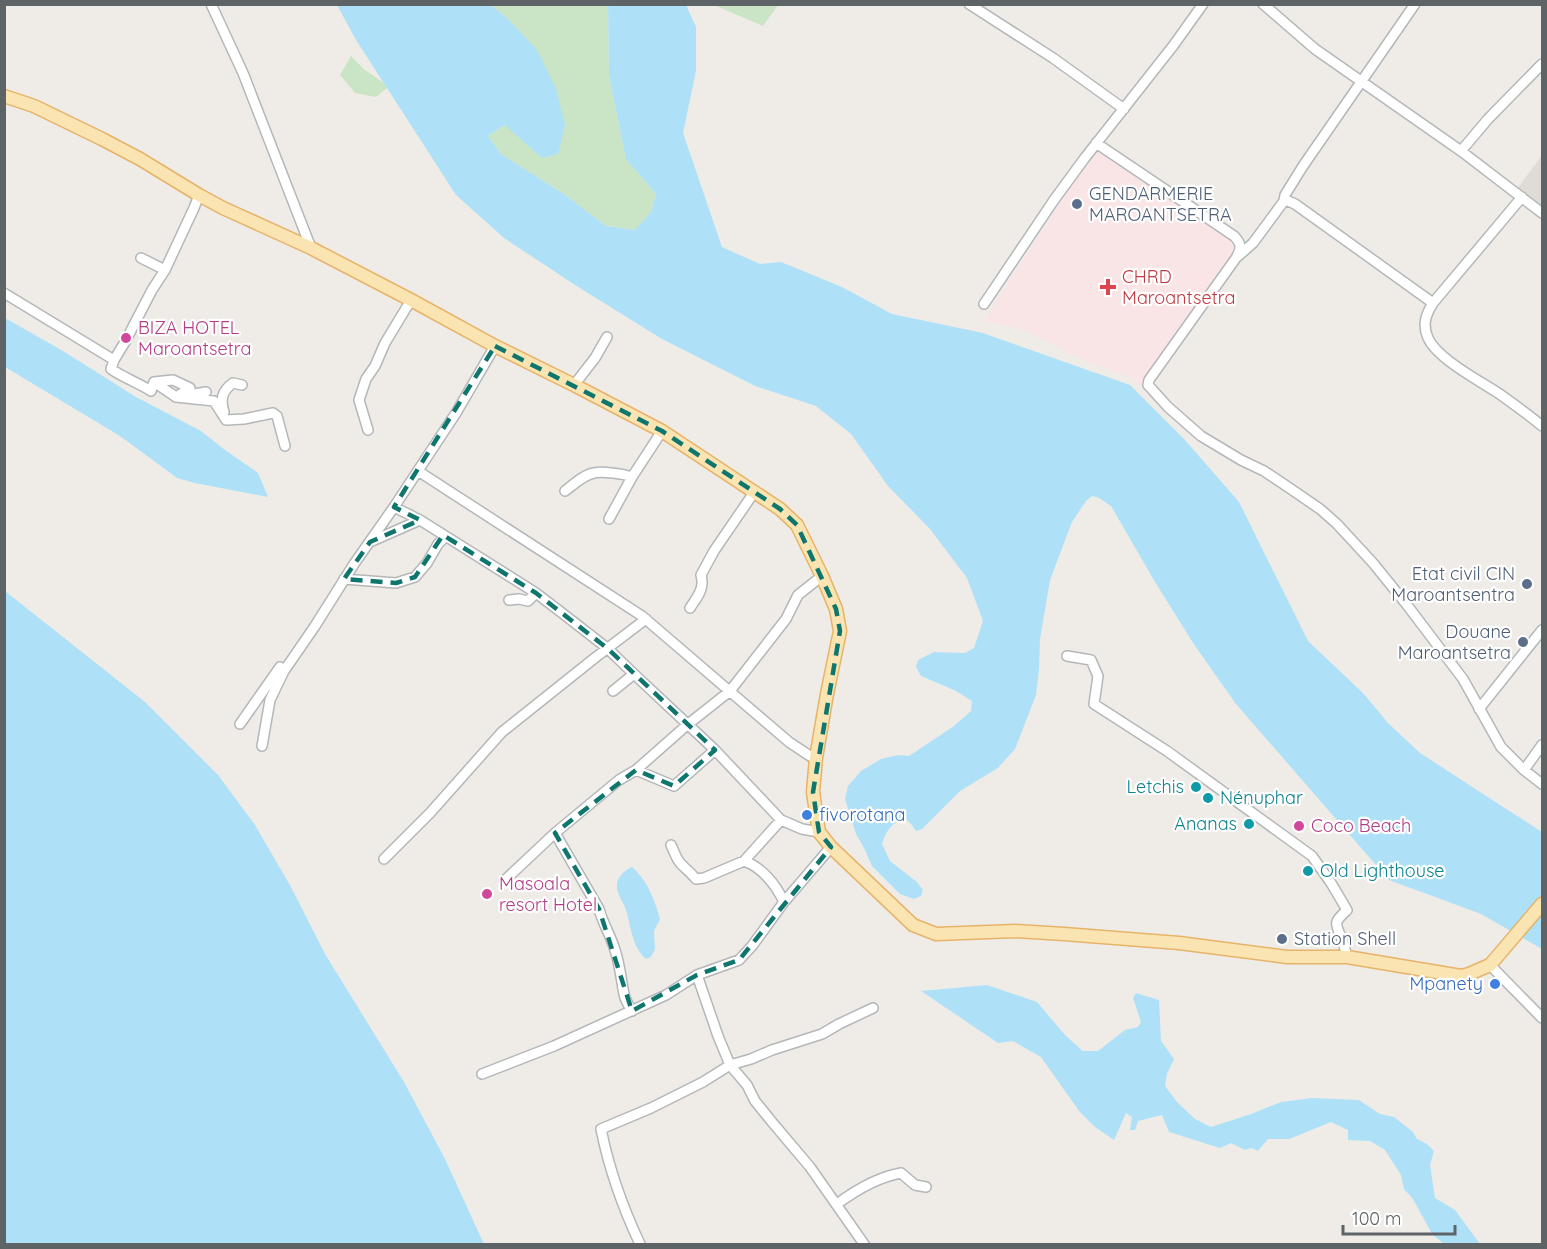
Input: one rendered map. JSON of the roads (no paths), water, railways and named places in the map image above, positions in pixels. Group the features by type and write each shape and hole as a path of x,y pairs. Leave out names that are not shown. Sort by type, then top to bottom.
{"main road":[{"path":"4,96 34,106 102,139 141,159 223,208 311,248 495,346 662,431 780,509 797,525 822,576 836,609 840,632 816,758 813,792 819,832 831,847 913,925 936,934 1016,932 1064,934 1179,943 1287,957 1347,957 1461,976 1469,975 1490,964 1542,904"}],"street":[{"path":"211,4 243,73 311,248"},
{"path":"969,4 1053,58 1124,109"},
{"path":"984,304 1054,200 1203,4"},
{"path":"1236,258 1253,243 1284,201 1285,195 1303,166 1415,4"},
{"path":"1266,6 1315,49 1461,152 1542,213"},
{"path":"1461,152 1488,119 1542,64"},
{"path":"1096,144 1234,236 1240,243 1241,248 1236,258 1149,380 1148,385 1168,407 1201,436 1264,471 1320,509 1337,524 1373,563 1463,679 1501,747 1542,784"},
{"path":"154,382 151,391 111,369 152,290 165,270 199,195"},
{"path":"1522,197 1433,303 1427,313 1425,330 1433,347 1471,377 1541,422"},
{"path":"1284,201 1295,204 1433,303"},
{"path":"141,258 165,270"},
{"path":"4,293 114,360"},
{"path":"368,430 359,400 366,379 411,300"},
{"path":"574,385 595,358 607,337"},
{"path":"262,747 270,700 284,671 456,413 495,346"},
{"path":"154,382 172,380 190,388 176,397"},
{"path":"154,382 176,397 214,401 226,420"},
{"path":"226,420 221,402 226,388 233,383 242,385"},
{"path":"176,397 206,392"},
{"path":"226,420 273,413 277,417 285,446"},
{"path":"609,519 632,477 662,431"},
{"path":"418,471 646,619 789,742 816,758"},
{"path":"565,491 594,472 619,473 632,477"},
{"path":"690,608 701,592 704,583 701,575 714,551 755,491"},
{"path":"394,507 420,520 536,593 607,648 715,750 781,820 802,829 819,832"},
{"path":"370,542 420,520"},
{"path":"344,579 396,583 415,577 445,537"},
{"path":"504,882 555,833 619,780 636,770 730,691 786,619 798,595 822,576"},
{"path":"509,600 528,601 536,593"},
{"path":"384,859 430,813 502,732 646,619"},
{"path":"1479,709 1542,630"},
{"path":"240,724 280,667 304,641"},
{"path":"1067,656 1091,660 1098,676 1094,704 1167,751 1312,856 1347,910 1337,920 1336,927 1347,957"},
{"path":"613,691 634,674"},
{"path":"1524,770 1542,745"},
{"path":"636,770 674,786 715,750"},
{"path":"671,845 676,857 696,879 704,878 744,861 781,820"},
{"path":"555,833 599,909 616,951 624,996 632,1011"},
{"path":"482,1074 554,1046 666,995 697,975 739,960 831,847"},
{"path":"744,861 751,864 778,889 784,902"},
{"path":"1490,964 1542,1018"},
{"path":"697,975 730,1065 747,1085 761,1108 810,1167 864,1245"},
{"path":"640,1245 624,1212 601,1129 651,1108 703,1082 730,1065 822,1034 873,1008"},
{"path":"837,1204 853,1192 889,1175 901,1173 915,1185 926,1187"}],"water":[{"path":"337,5 491,5 508,19 537,50 556,89 565,125 558,154 542,158 505,125 488,136 501,154 564,194 606,226 635,230 651,212 656,194 626,159 609,76 608,5 686,5 696,27 696,71 683,133 722,247 760,264 781,262 842,287 892,314 983,333 1130,385 1185,440 1239,502 1308,641 1363,693 1388,723 1420,753 1542,832 1542,949 1481,914 1389,880 1236,704 1195,646 1111,506 1092,496 1072,522 1050,580 1040,639 1036,695 1015,749 998,768 960,791 922,829 916,831 905,818 890,828 882,844 890,861 917,882 923,890 921,896 914,899 900,894 872,866 856,834 845,799 848,786 861,771 881,759 898,755 909,756 954,726 971,711 972,701 956,691 921,676 916,667 918,660 934,652 965,653 974,648 983,621 967,578 930,529 888,486 851,434 816,406 755,386 662,339 504,238 456,195 356,40"},
{"path":"5,318 136,397 201,431 258,473 268,497 177,478 120,436 5,367"},
{"path":"5,591 145,702 218,775 255,825 291,887 325,954 404,1082 444,1157 484,1244 5,1244"},
{"path":"632,867 646,884 660,919 654,931 655,949 651,957 646,959 634,941 625,907 617,890 619,878"},
{"path":"987,985 1037,1002 1066,1036 1083,1051 1098,1051 1125,1030 1138,1027 1141,1022 1133,998 1136,993 1159,1000 1161,1041 1174,1059 1167,1074 1165,1086 1177,1102 1195,1119 1211,1127 1281,1102 1312,1098 1359,1100 1380,1114 1394,1117 1412,1131 1417,1139 1434,1151 1430,1165 1435,1198 1455,1210 1480,1244 1444,1244 1432,1234 1413,1199 1404,1189 1401,1175 1385,1150 1370,1141 1348,1140 1348,1130 1331,1122 1289,1139 1268,1139 1258,1151 1252,1148 1245,1150 1231,1143 1220,1148 1169,1132 1162,1115 1138,1121 1135,1130 1130,1130 1132,1117 1126,1113 1114,1140 1095,1127 1079,1111 1041,1057 1013,1041 998,1043 921,991"}],"place":[{"name":"GENDARMERIE MAROANTSETRA","path":"1077,204"},
{"name":"CHRD Maroantsetra","path":"1108,287"},
{"name":"BIZA HOTEL Maroantsetra","path":"126,338"},
{"name":"Etat civil CIN Maroantsentra","path":"1527,584"},
{"name":"Douane Maroantsetra","path":"1523,642"},
{"name":"Letchis","path":"1196,787"},
{"name":"Nénuphar","path":"1208,798"},
{"name":"fivorotana","path":"807,815"},
{"name":"Ananas","path":"1249,824"},
{"name":"Coco Beach","path":"1299,826"},
{"name":"Old Lighthouse","path":"1308,871"},
{"name":"Masoala resort Hotel","path":"487,894"},
{"name":"Station Shell","path":"1282,939"},
{"name":"Mpanety","path":"1495,984"}]}
